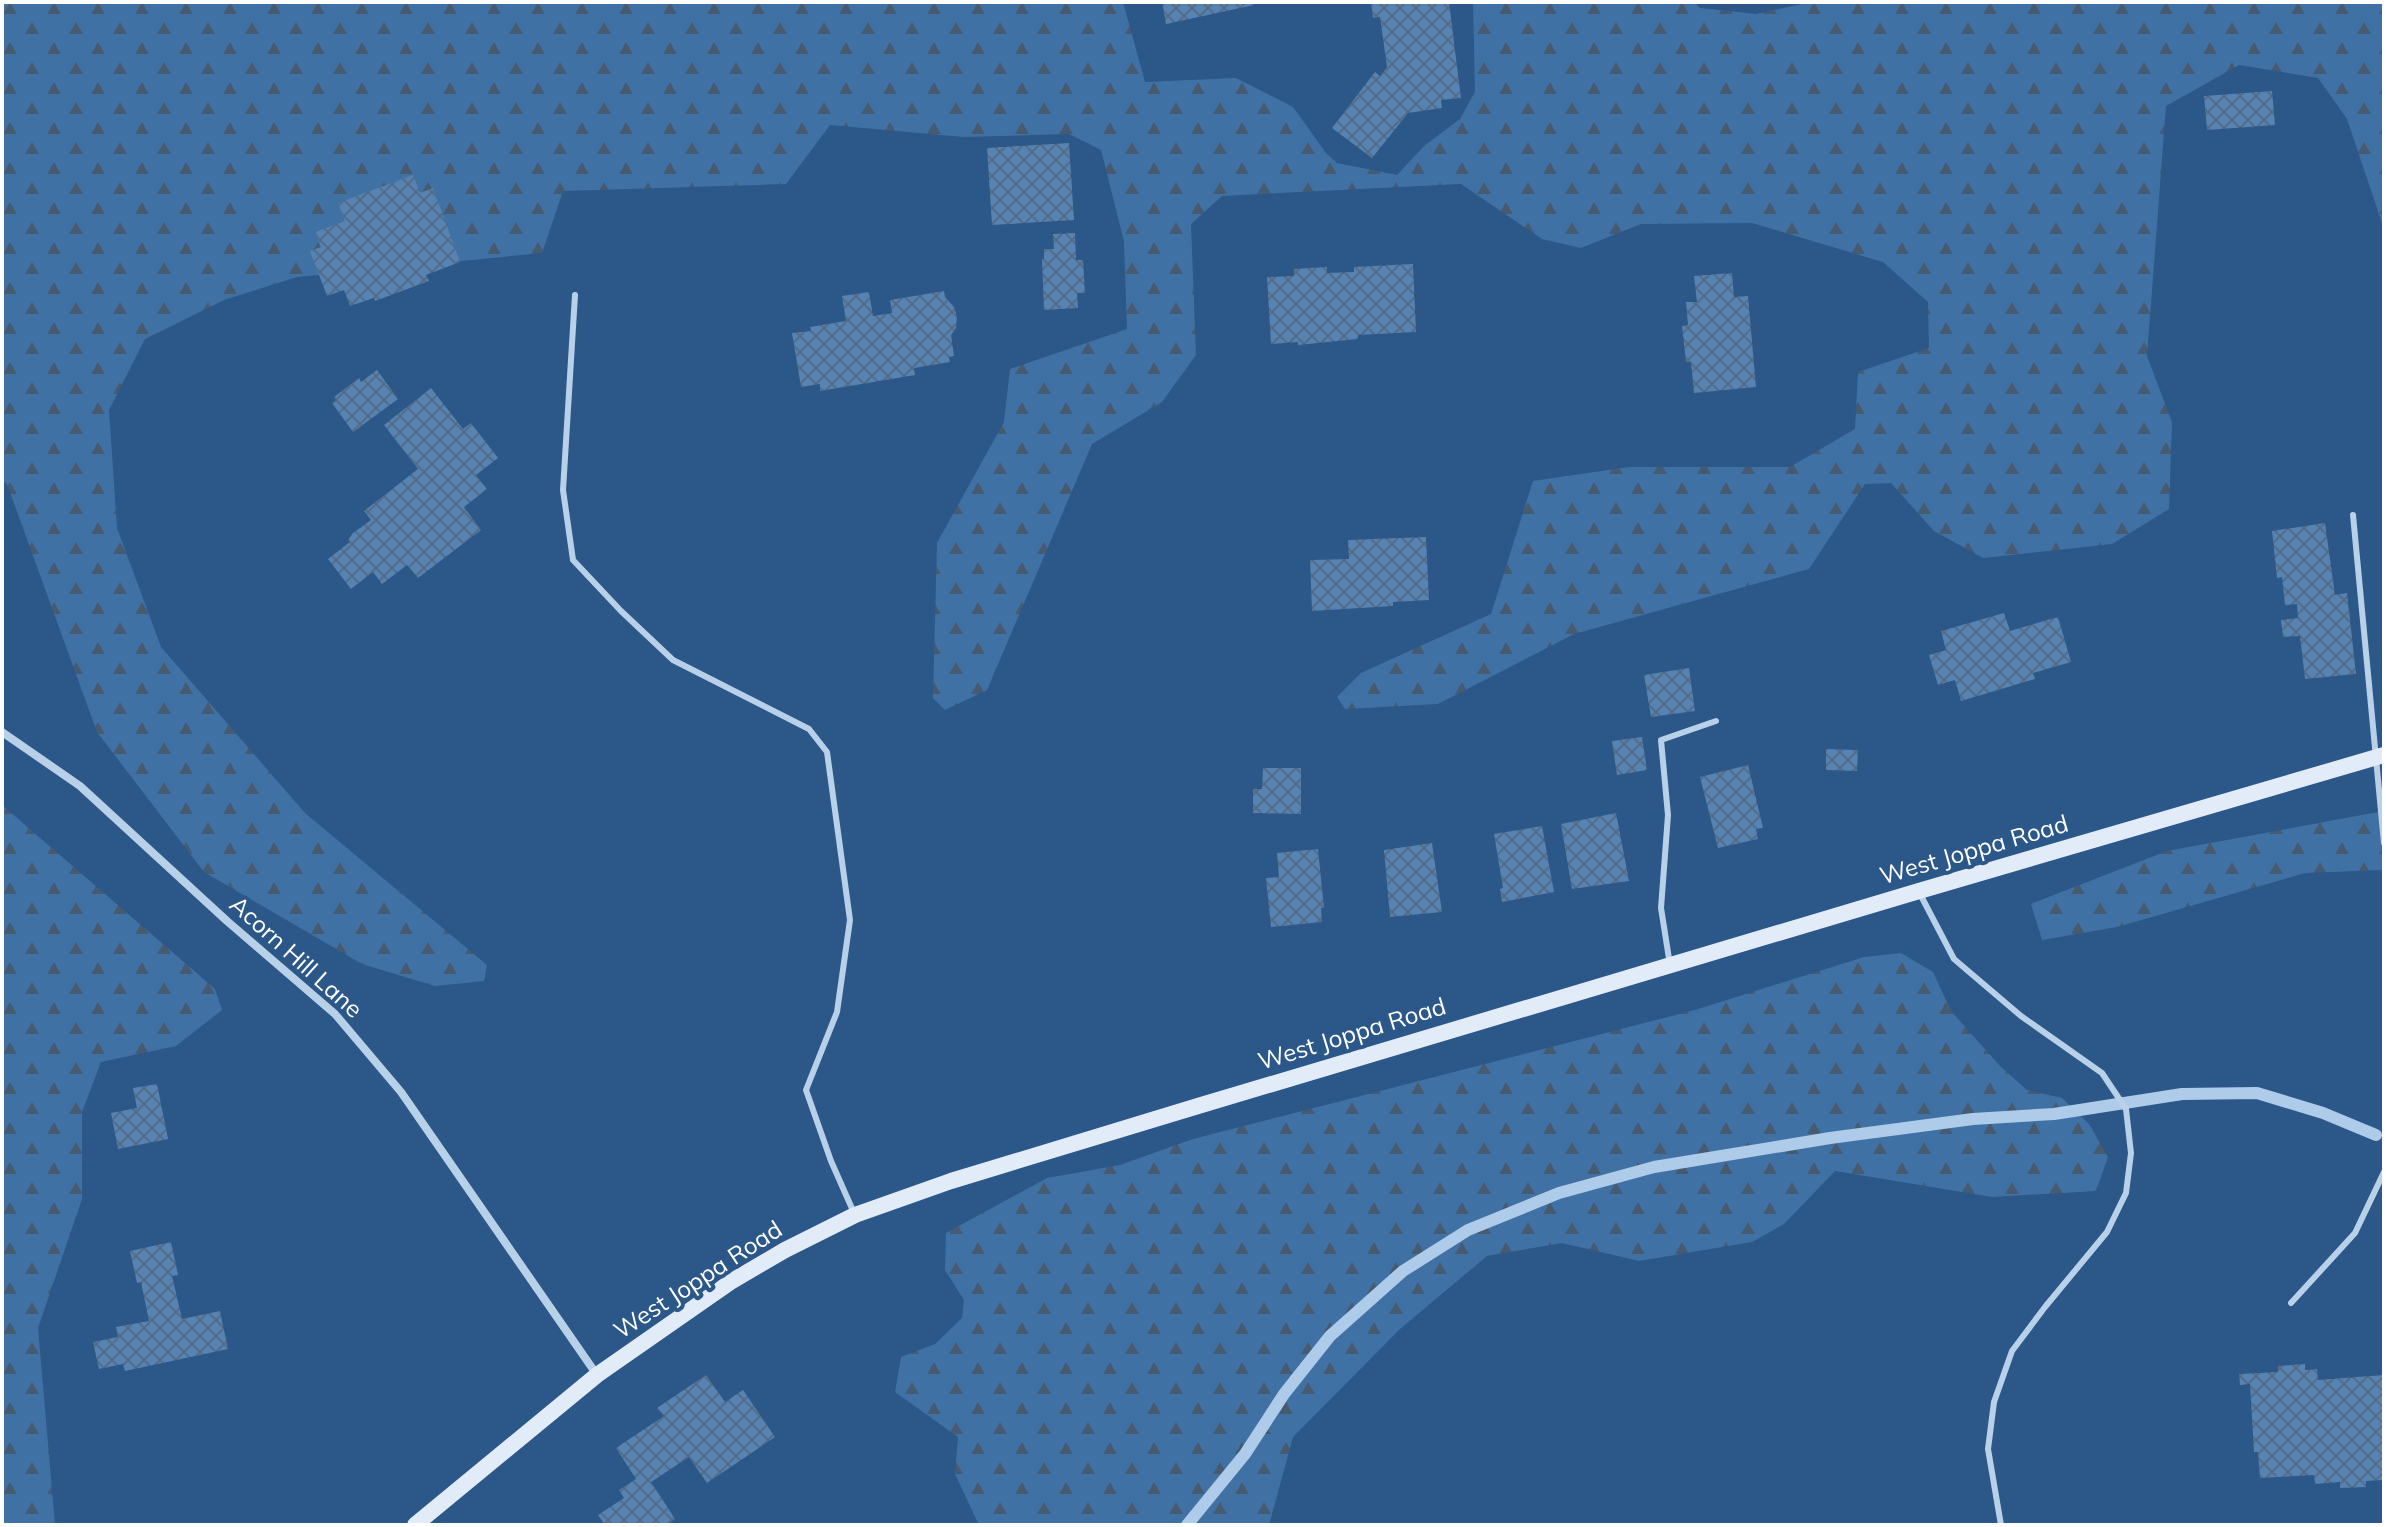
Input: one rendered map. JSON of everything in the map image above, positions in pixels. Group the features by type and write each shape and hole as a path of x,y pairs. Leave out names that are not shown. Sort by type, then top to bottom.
{"street":[{"name":"Acorn Hill Lane","path":"2,732 80,786 227,921 335,1014 401,1092 597,1375"},
{"name":"West Joppa Road","path":"415,1525 597,1375 732,1281 855,1215 951,1181 2380,756"}],"lane":[{"path":"575,295 563,490 573,560 673,660 809,729 827,752 850,920 837,1012 806,1090 831,1161 855,1215"},
{"path":"2353,515 2380,756 2384,843"},
{"path":"1670,965 1661,908 1668,815 1661,740 1716,721"},
{"path":"1919,891 1954,959 2021,1016 2102,1073 2126,1109 2131,1153 2126,1193 2107,1232 2012,1351 1994,1402 1988,1449 2001,1525"},
{"path":"2291,1303 2355,1233 2384,1172"}],"green space":[{"path":"2,2 1123,2 1145,82 1236,78 1293,107 1326,153 1337,163 1397,175 1424,146 1460,119 1475,92 1473,2 1694,2 1700,8 1756,14 1811,2 2384,2 2384,229 2347,119 2318,78 2239,65 2166,106 2147,356 2172,422 2169,509 2112,544 1983,558 1934,531 1891,483 1865,484 1809,569 1574,634 1438,704 1345,709 1337,697 1361,673 1491,614 1533,481 1629,467 1790,467 1855,429 1858,372 1929,348 1928,302 1883,262 1752,223 1641,224 1581,248 1542,239 1461,184 1222,196 1191,224 1196,355 1162,402 1092,444 987,690 945,710 933,698 937,543 1004,422 1010,369 1127,329 1124,241 1101,150 1069,134 964,137 830,125 786,184 563,191 542,253 297,277 224,300 145,339 109,410 117,528 161,647 305,813 487,965 484,981 435,986 362,964 204,872 97,732 7,484 2,480"},
{"path":"2,805 215,989 222,1010 176,1046 101,1062 82,1112 82,1199 38,1328 55,1525 2,1525"},
{"path":"2384,811 2384,870 2305,873 2117,927 2042,940 2031,904 2167,851"},
{"path":"1901,953 1933,972 1951,1011 2000,1066 2027,1090 2062,1098 2089,1124 2108,1157 2096,1191 1992,1197 1835,1171 1784,1224 1752,1242 1639,1261 1562,1243 1487,1256 1400,1329 1293,1437 1269,1525 979,1525 955,1474 958,1437 895,1392 901,1357 935,1344 962,1318 964,1300 945,1270 946,1233 1047,1178 1120,1165 1193,1139 1695,1010 1864,957"}],"building":[{"path":"1162,2 1253,2 1254,5 1166,24"},
{"path":"1371,2 1449,2 1461,98 1441,100 1442,108 1408,113 1372,158 1332,128 1375,72 1380,76 1387,67 1380,17 1373,18"},
{"path":"2272,91 2275,125 2207,130 2204,96"},
{"path":"1069,143 1074,220 992,225 987,148"},
{"path":"413,175 420,193 433,188 460,262 426,275 429,281 375,301 374,298 350,306 344,290 327,296 310,251 321,247 316,232 345,221 338,203"},
{"path":"1075,233 1076,260 1083,260 1085,293 1077,293 1078,308 1044,310 1044,249 1054,249 1053,234"},
{"path":"1413,264 1416,332 1358,335 1358,339 1298,345 1298,342 1271,344 1267,277 1294,276 1294,269 1327,267 1327,273 1354,272 1354,267"},
{"path":"1732,273 1734,297 1748,296 1756,387 1694,393 1691,362 1686,362 1682,326 1688,325 1686,302 1697,302 1694,276"},
{"path":"944,291 957,317 956,328 951,335 954,356 949,357 950,362 914,368 915,375 820,391 820,384 801,387 792,333 846,321 842,296 869,292 873,316 892,313 890,300"},
{"path":"377,370 398,399 353,432 332,403 336,400 334,397 359,378 361,382"},
{"path":"431,388 463,429 471,423 498,458 476,475 487,489 464,507 481,530 418,578 407,565 382,584 373,572 351,589 328,559 350,542 348,540 353,533 371,520 364,511 418,469 384,425"},
{"path":"2325,523 2335,595 2347,593 2356,674 2305,679 2300,636 2283,637 2281,620 2298,618 2297,604 2285,605 2282,577 2277,578 2272,531"},
{"path":"1426,537 1429,600 1393,602 1393,606 1312,611 1310,560 1349,559 1348,540"},
{"path":"2004,613 2010,631 2058,617 2071,662 2033,673 2035,679 1961,701 1955,680 1938,685 1929,655 1946,650 1941,631"},
{"path":"1689,668 1695,711 1651,717 1644,675"},
{"path":"1642,737 1647,770 1617,775 1612,741"},
{"path":"1826,749 1858,750 1857,771 1826,770"},
{"path":"1748,765 1763,828 1756,829 1758,839 1718,848 1700,777"},
{"path":"1263,768 1301,768 1301,814 1253,813 1253,789 1262,789"},
{"path":"1616,813 1629,881 1572,889 1561,824"},
{"path":"1542,826 1554,892 1502,902 1500,889 1503,888 1494,834"},
{"path":"1432,843 1442,912 1390,917 1384,850"},
{"path":"1318,849 1324,908 1321,908 1322,922 1271,927 1266,878 1279,877 1277,853"},
{"path":"157,1084 168,1139 118,1149 111,1113 137,1108 133,1088"},
{"path":"171,1242 178,1275 172,1276 182,1319 220,1311 228,1349 125,1371 123,1364 99,1369 93,1342 118,1337 116,1327 149,1321 141,1282 137,1283 130,1251"},
{"path":"2305,1364 2305,1370 2317,1369 2318,1380 2384,1375 2384,1480 2366,1481 2366,1487 2340,1488 2340,1482 2315,1484 2314,1475 2260,1478 2258,1452 2254,1452 2250,1384 2240,1385 2239,1374 2278,1372 2278,1366"},
{"path":"706,1375 725,1402 743,1390 775,1437 707,1483 689,1457 651,1482 675,1519 666,1525 605,1525 598,1515 624,1498 619,1490 636,1479 616,1448 664,1416 657,1408"}],"waterway":[{"path":"1187,1525 1245,1454 1284,1394 1330,1336 1403,1271 1468,1230 1559,1193 1654,1167 1830,1138 1973,1119 2054,1114 2182,1094 2257,1093 2323,1113 2376,1135"}]}
